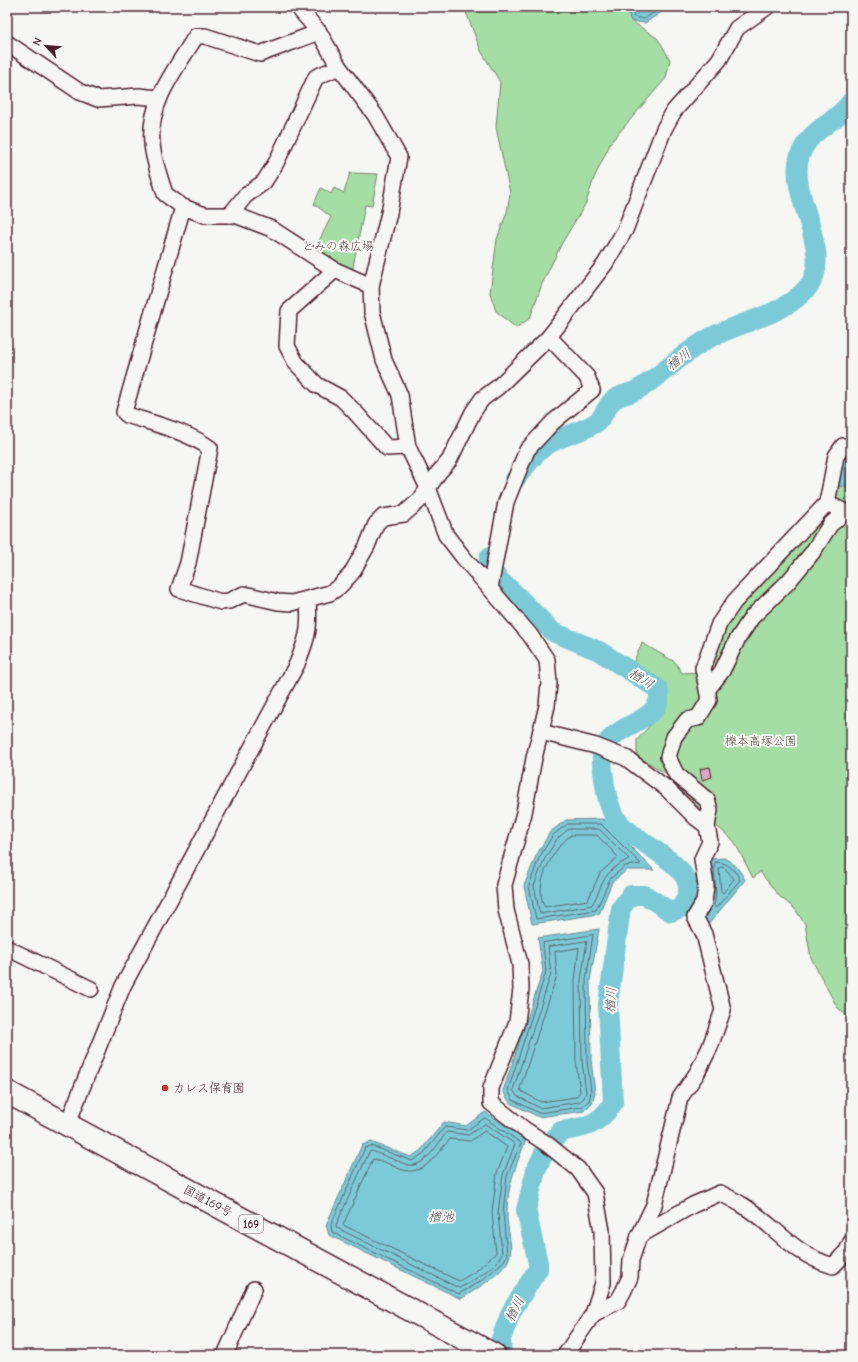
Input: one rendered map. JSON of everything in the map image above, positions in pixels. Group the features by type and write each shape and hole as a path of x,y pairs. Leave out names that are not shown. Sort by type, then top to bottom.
{"highway":[{"name":"国道169号","path":"7,1092 489,1354"}],"street":[{"path":"301,7 301,11 318,32 339,67 375,115 399,156 392,199 372,286 372,312 384,360 400,396 408,447 428,488 446,534 463,557 530,635 547,660 549,683 547,706 534,758 524,813 504,886 506,910 520,964 521,989 518,1022 491,1088 491,1103 524,1129 548,1144 578,1169 595,1193 602,1231 604,1283 593,1314 565,1355"},
{"path":"183,207 124,412 175,430 202,442 210,448 188,563 179,589 221,602 229,601 244,594 284,602 308,600 330,593 339,587 351,574 367,546 376,524 383,517 404,514 420,500 439,472 449,461 473,412 482,399 508,378 549,337 605,264 626,230 664,129 674,111 719,60 737,28 767,7"},
{"path":"318,32 260,54 205,36 196,36 158,98 153,120 152,143 154,155 165,194 183,207 205,215 234,215 272,229 335,270 372,286"},
{"path":"7,43 80,92 98,99 139,96 158,98"},
{"path":"230,215 245,196 264,182 276,163 316,77 339,67"},
{"path":"335,270 289,311 287,346 296,364 317,385 341,398 387,448 408,447"},
{"path":"490,588 506,502 527,450 552,422 592,390 587,377 549,337"},
{"path":"593,1314 618,1301 630,1277 631,1260 639,1236 654,1205 680,1098 697,1073 723,1010 704,934 696,917 704,902 706,886 702,859 710,842 707,826 710,810 707,800 676,774 668,757 674,736 687,720 698,718 709,700 704,668 719,624 734,602 827,503 836,456 843,446 851,447"},
{"path":"827,503 848,514"},
{"path":"708,690 722,671 737,640 752,617 788,582 812,554 830,525 848,514"},
{"path":"67,1125 123,986 297,664 308,637 310,626 308,600"},
{"path":"541,732 596,746 626,758 666,788 696,818 707,826"},
{"path":"7,948 91,989"},
{"path":"639,1236 720,1193 745,1207 792,1246 816,1261 833,1266 847,1251 851,1242"},
{"path":"225,1355 254,1289"}],"green space":[{"path":"464,7 627,7 631,21 657,38 670,60 666,78 611,142 594,178 586,203 562,243 542,284 530,318 516,328 496,311 490,293 497,239 507,212 510,193 496,127 500,82 481,51"},
{"name":"とみの森広場","path":"350,173 378,174 372,206 365,205 351,277 313,253 331,217 314,204 321,188 331,194 334,188 344,193"},
{"name":"櫟本高塚公園","path":"851,449 851,1020 837,1007 811,958 805,924 795,909 778,895 761,871 753,878 734,841 712,822 667,774 637,756 637,740 665,708 662,680 633,663 642,643 675,662 682,673 703,672 722,624 818,516"}],"water":[{"path":"627,7 669,7 645,23 631,21"},
{"path":"845,452 851,455 851,486 836,486"},
{"path":"603,819 654,870 627,870 612,882 599,914 532,924 524,886 536,856 550,832 566,820"},
{"path":"724,858 736,867 745,880 707,926 704,917 710,903 711,896 710,859"},
{"path":"599,929 590,980 591,1060 595,1093 592,1103 584,1111 539,1117 510,1103 503,1091 543,971 538,938"},
{"name":"楢池","path":"485,1112 526,1140 510,1185 507,1203 507,1219 511,1250 510,1256 505,1266 494,1277 461,1299 329,1235 326,1225 362,1145 371,1142 411,1157 421,1150 444,1122 466,1126"}],"building":[{"path":"710,767 712,777 702,780 700,769"}],"waterway":[{"name":"楢川","path":"514,481 528,463 544,447 593,425 600,419 610,403 615,399 646,384 689,351 708,339 787,305 808,287 815,273 817,258 814,241 799,187 797,170 800,155 805,145 811,138 838,116 851,102"},
{"name":"楢川","path":"489,557 488,566 500,581 553,632 599,651 658,689 659,700 654,709 646,716 614,735 606,744 602,755 605,785 608,800 615,818 631,834 674,865 682,873 688,886 687,896 681,908 671,912 645,895 631,895 621,908 608,1004 613,1103 597,1121 584,1127 561,1131 546,1149 536,1170 526,1210 538,1269 511,1312 501,1339 502,1355"}],"place":[{"name":"カレス保育園","path":"165,1088"}]}
